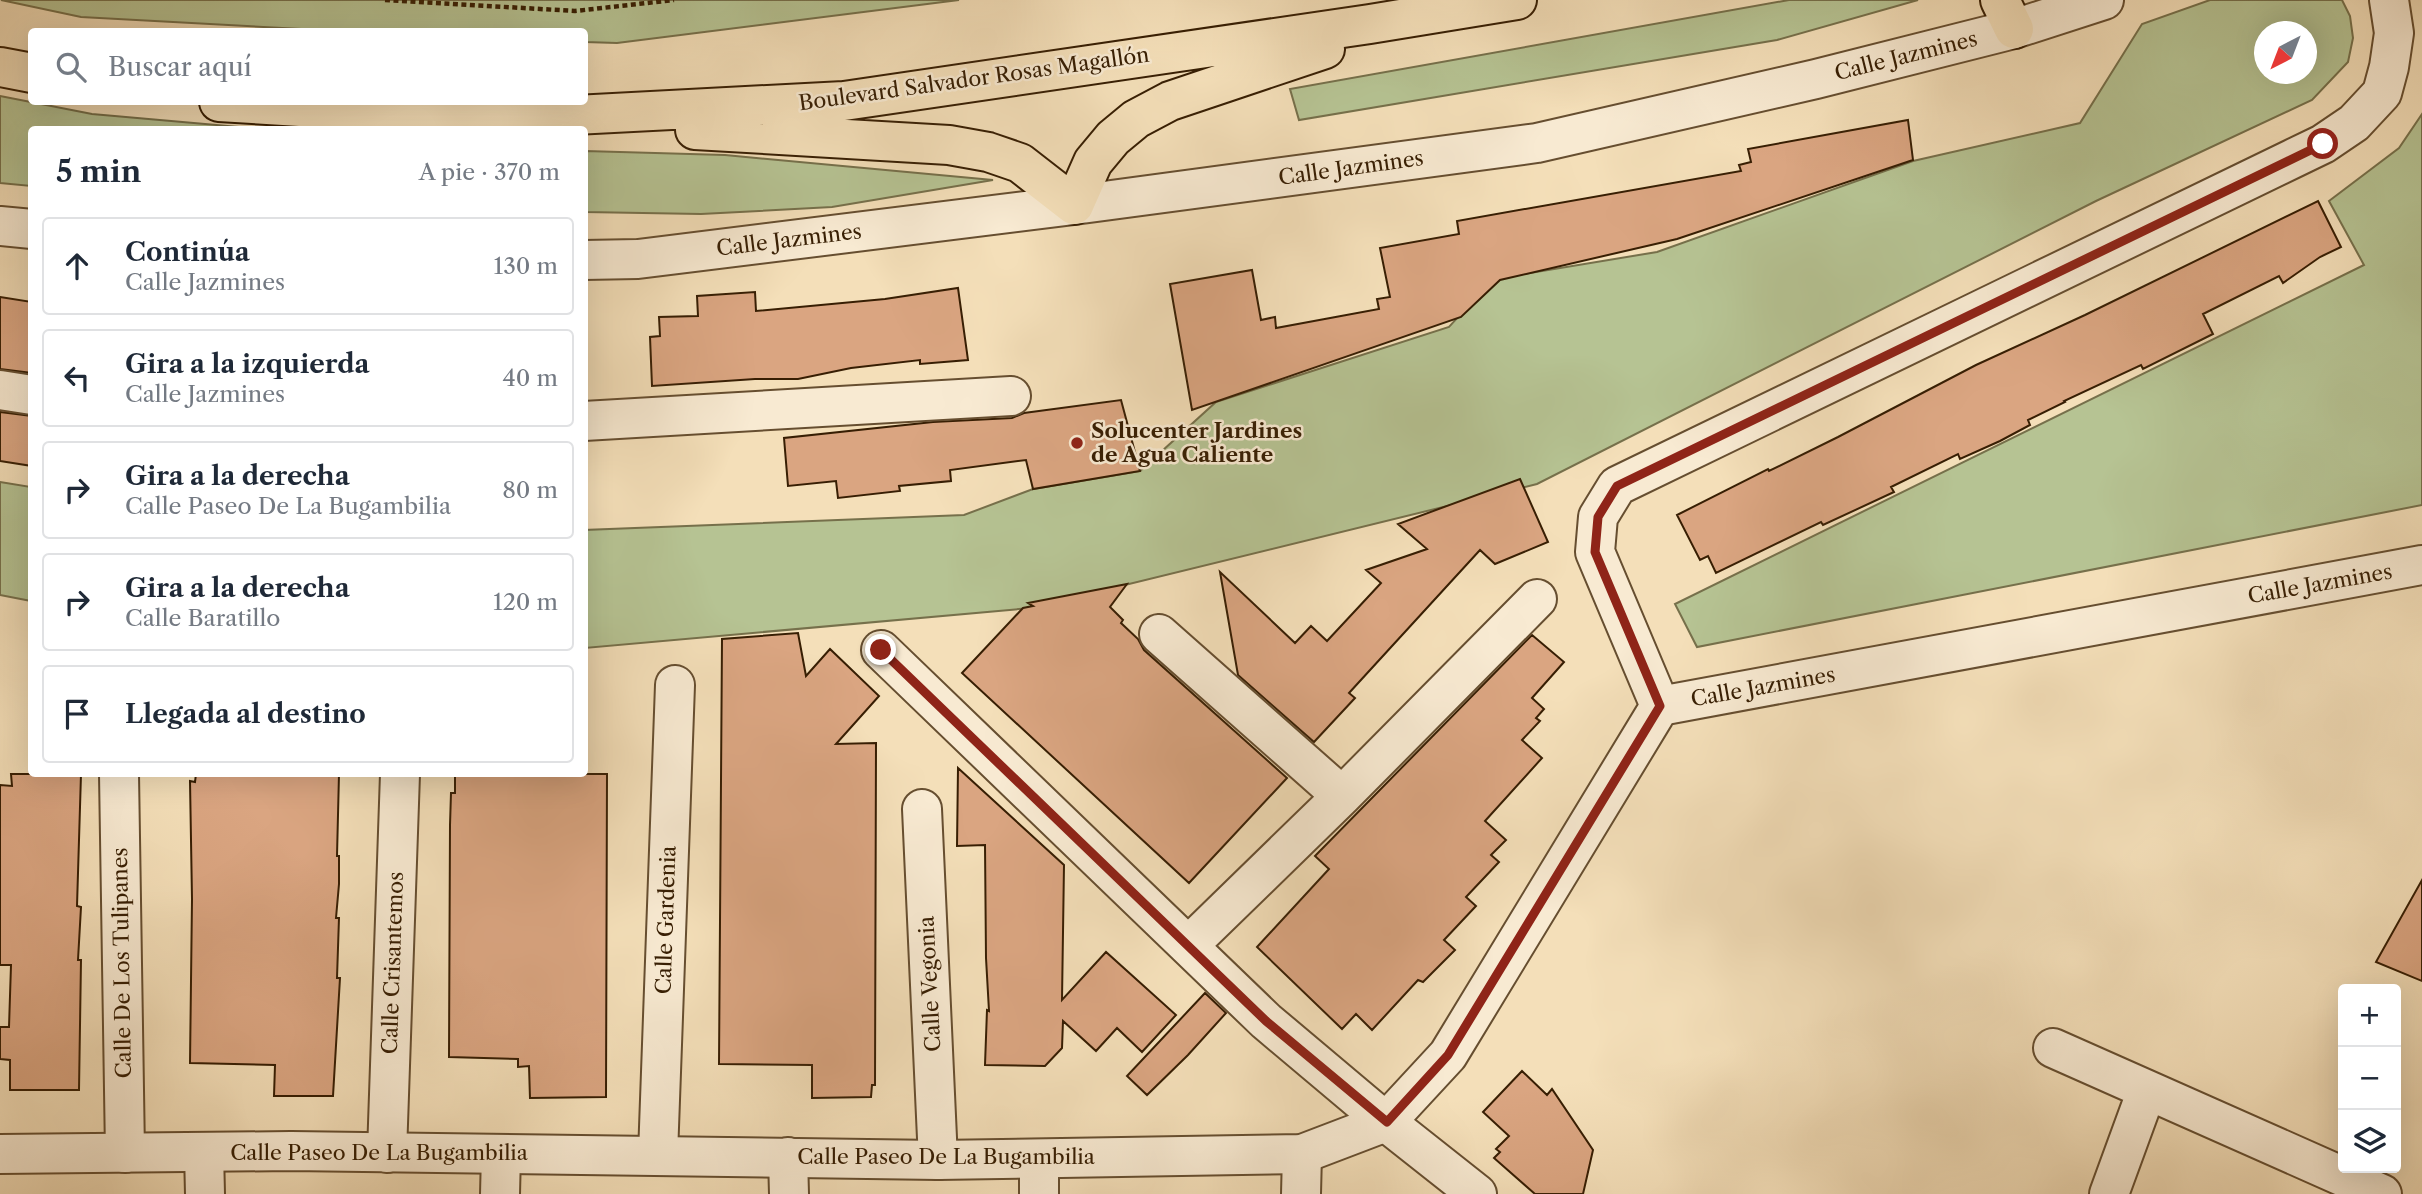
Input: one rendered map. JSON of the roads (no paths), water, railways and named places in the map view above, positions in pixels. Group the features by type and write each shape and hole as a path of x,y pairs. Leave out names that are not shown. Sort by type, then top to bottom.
{"highway":[{"name":"Boulevard Salvador Rosas Magallón","path":"268,105 497,119 844,101 1517,0"},
{"path":"497,119 950,145 988,152 1020,163 1074,205 1093,162 1113,138 1147,113 1181,97 1427,15"},
{"path":"0,67 28,72"}],"street":[{"name":"Calle Jazmines","path":"588,260 638,259 1074,205 1537,143 1816,79 2007,14 2104,0"},
{"path":"1660,706 1595,552 1598,517 1617,486 2323,144 2354,123 2382,93 2394,33 2389,0"},
{"path":"0,226 28,229"},
{"path":"0,390 28,394"},
{"path":"588,421 1011,396"},
{"name":"Calle Jazmines","path":"1660,706 2422,565"},
{"path":"1189,945 1342,796 1537,599"},
{"path":"1159,634 1342,796"},
{"path":"881,650 1266,1021 1477,1194"},
{"name":"Calle Gardenia","path":"658,1155 674,685"},
{"name":"Calle Paseo De La Bugambilia","path":"0,1154 387,1153 938,1160 1039,1177 1302,1154 1387,1122 1448,1055 1660,706"},
{"name":"Calle De Los Tulipanes","path":"119,777 125,1153"},
{"name":"Calle Crisantemos","path":"387,1153 400,777"},
{"name":"Calle Vegonia","path":"922,809 938,1160"},
{"path":"2053,1048 2382,1194"},
{"path":"2109,1194 2147,1090"},
{"path":"204,1152 205,1194"},
{"path":"500,1194 501,1154"},
{"path":"1301,1194 1302,1154"},
{"path":"788,1157 789,1194"}],"place":[{"name":"Solucenter Jardines de Agua Caliente","path":"1077,443"}]}
